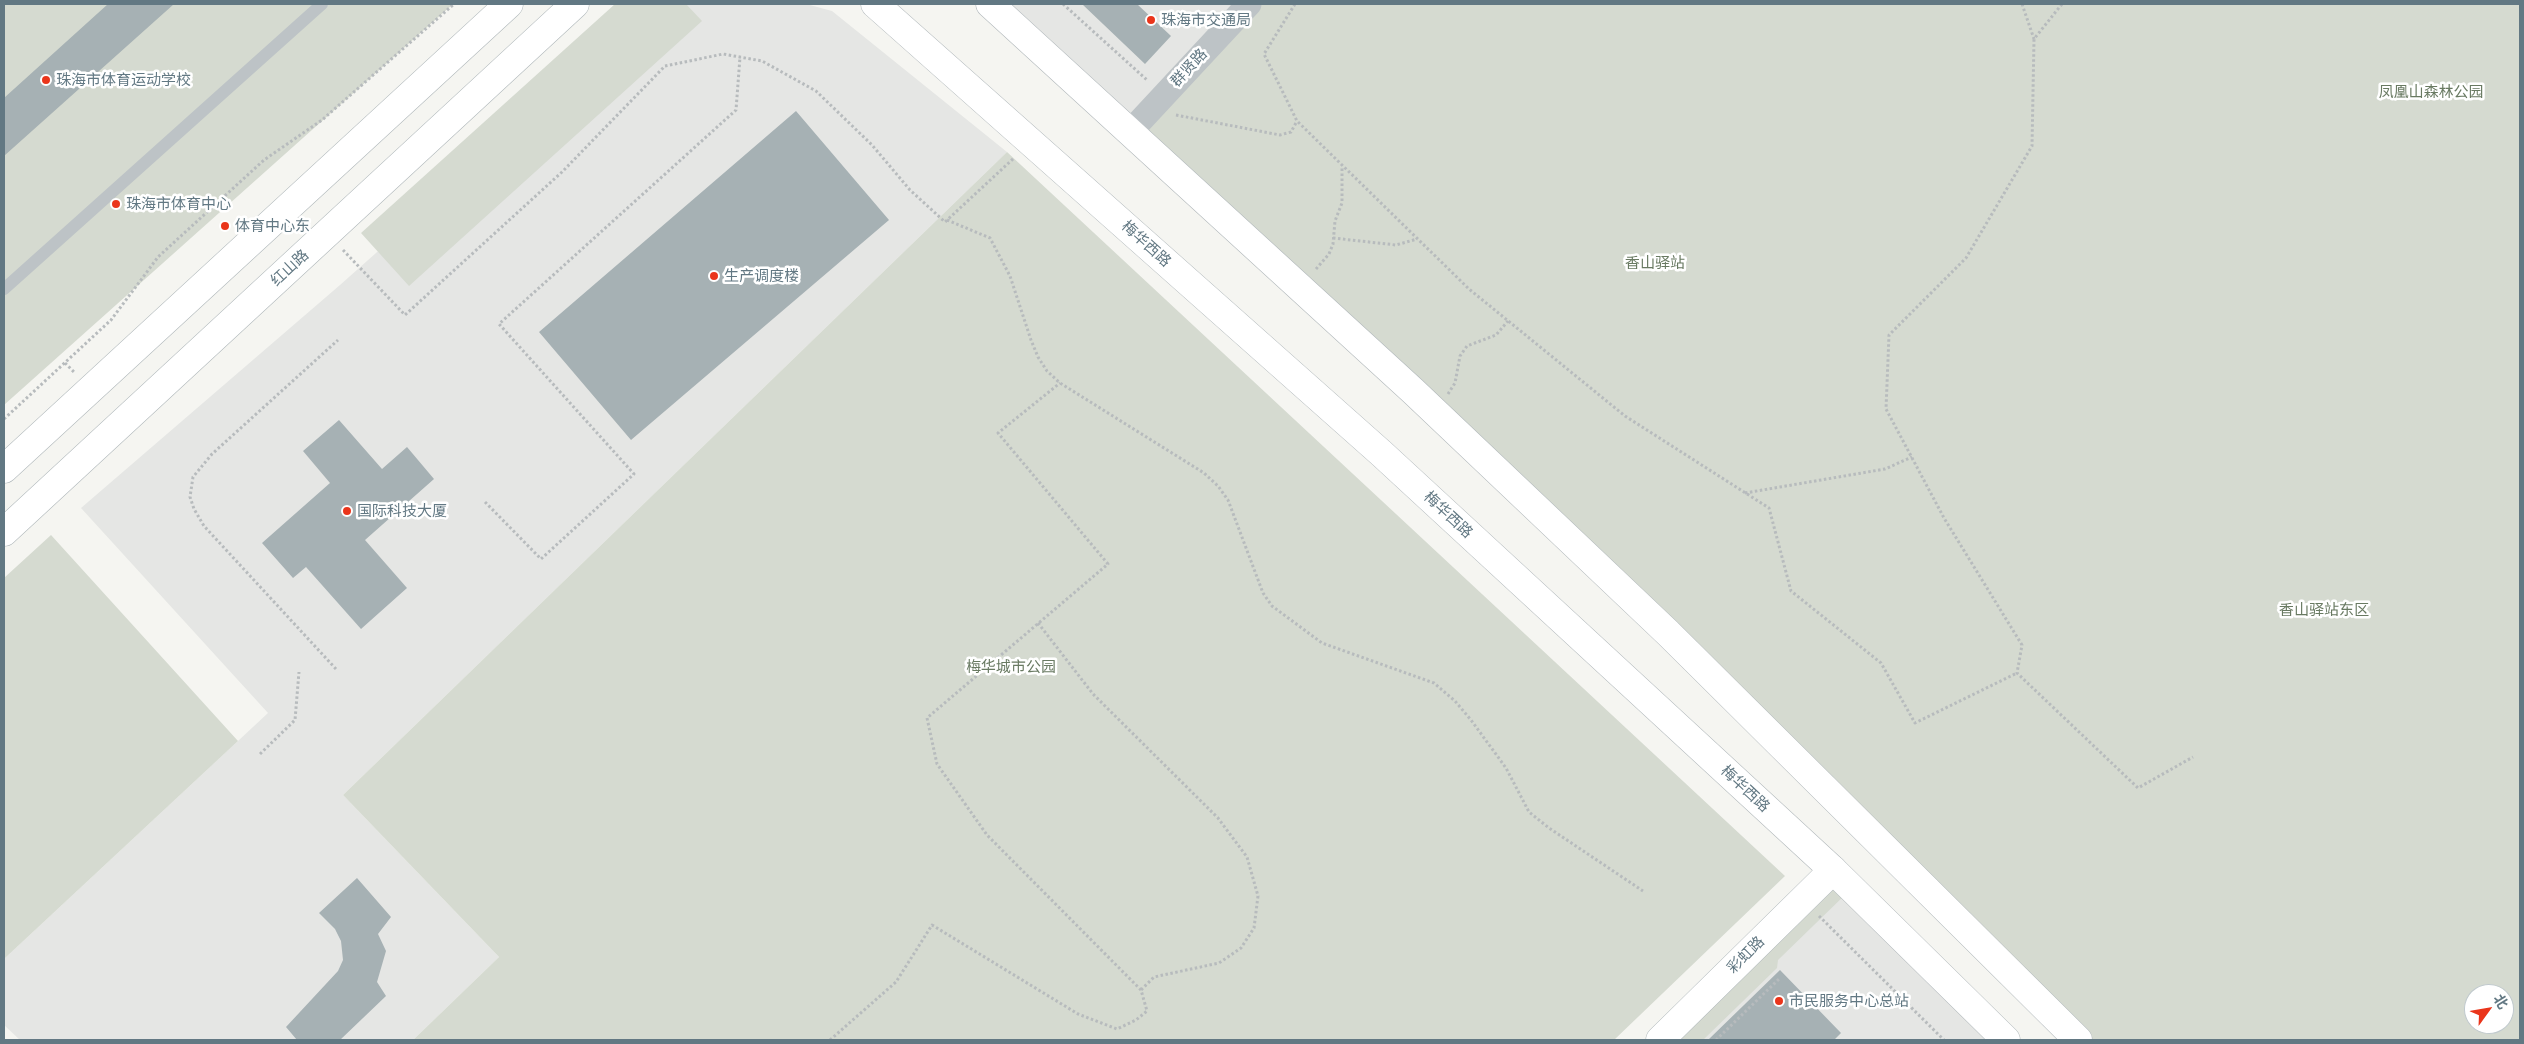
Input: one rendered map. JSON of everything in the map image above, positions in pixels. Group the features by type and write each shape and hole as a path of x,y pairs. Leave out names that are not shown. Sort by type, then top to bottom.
{"main road":[{"path":"4,469 509,4"},
{"name":"红山路","path":"4,532 575,4"},
{"name":"梅华西路","path":"876,4 1381,453 1833,870 2006,1040"},
{"path":"990,4 1434,412 1668,633 2078,1040"},
{"name":"彩虹路","path":"1660,1040 1833,870"}],"street":[{"name":"群贤路","path":"1130,132 1249,4"}],"lane":[{"path":"4,290 322,4"}],"path":[{"path":"4,418 111,320 144,272 165,250 264,160 322,120 454,4"},
{"path":"1063,4 1157,103 1280,136 1291,132 1297,121"},
{"path":"1295,4 1264,54 1297,121 1469,289 1508,321 1625,416 1769,508 1791,591 1881,663 1915,724 2017,673"},
{"path":"2017,673 2022,645 1944,518 1886,409 1889,335 1966,258 2032,146 2034,39 2022,4"},
{"path":"2034,39 2062,4"},
{"path":"328,233 405,315 562,172 665,66 723,54 762,61 816,92 872,144 910,190 946,222 948,220 990,238 1010,276 1038,357 1047,371 1060,383 1204,473 1218,486 1228,500 1263,593 1272,606 1322,643 1434,683 1455,701 1471,720 1506,768 1529,812 1549,828 1643,891"},
{"path":"485,502 541,559 634,474 499,324 736,110 740,57"},
{"path":"948,220 1031,142"},
{"path":"1300,288 1329,254 1334,238 1335,221 1342,203 1342,167"},
{"path":"1334,238 1396,244 1417,239"},
{"path":"1434,412 1455,384 1460,356 1467,346 1496,335 1508,321"},
{"path":"336,669 204,526 194,509 190,497 193,477 212,454 338,340"},
{"path":"830,1040 896,982 932,925 1078,1014 1117,1029 1136,1020 1147,1011 1141,990 987,835 936,764 927,718 1108,564 998,433 1060,383"},
{"path":"1746,493 1885,469 1912,457"},
{"path":"1038,623 1093,694 1218,818 1247,857 1258,896 1254,928 1241,948 1219,963 1154,977 1141,990"},
{"path":"260,754 295,720 299,672"},
{"path":"2017,673 2138,788 2193,757"},
{"path":"1802,900 1944,1040"},
{"path":"1716,1040 1780,978"}],"shaded area":[{"path":"656,4 806,4 832,11 1007,152 343,795 499,957 413,1040 20,1040 4,1025 4,959 268,713 81,508 340,285"},
{"path":"991,4 1246,4 1129,131"},
{"path":"1833,870 2006,1040 1660,1040"}],"green space":[{"name":"珠海市体育中心","path":"4,4 453,4 4,405"},
{"path":"615,4 686,4 702,21 409,286 361,233"},
{"path":"1249,4 2520,4 2520,1040 2079,1040 1130,132"},
{"name":"梅华城市公园","path":"1007,152 1785,876 1614,1040 413,1040 499,957 343,795"},
{"path":"51,535 238,741 4,959 4,578"},
{"path":"1832,876 1849,891 1778,960 1777,968 1703,1040 1666,1040"}],"building":[{"name":"珠海市体育运动学校","path":"108,4 174,4 4,156 4,98"},
{"path":"1082,4 1137,4 1171,36 1145,64"},
{"name":"生产调度楼","path":"796,111 889,220 631,440 539,332"},
{"name":"国际科技大厦","path":"339,420 382,469 407,447 434,479 365,540 407,588 361,629 306,567 293,578 262,543 330,483 303,451"},
{"path":"357,878 391,917 378,934 386,951 377,982 386,996 340,1040 297,1040 286,1027 338,971 343,960 341,941 335,929 319,913"},
{"name":"市民服务中心总站","path":"1780,970 1841,1033 1834,1040 1708,1040"}],"place":[{"name":"珠海市交通局","path":"1151,20"},
{"name":"珠海市体育运动学校","path":"46,80"},
{"name":"珠海市体育中心","path":"116,204"},
{"name":"体育中心东","path":"225,226"},
{"name":"生产调度楼","path":"714,276"},
{"name":"国际科技大厦","path":"347,511"},
{"name":"市民服务中心总站","path":"1779,1001"}],"park label":[{"name":"凤凰山森林公园","path":"2431,92"},
{"name":"香山驿站","path":"1655,263"},
{"name":"香山驿站东区","path":"2324,610"}]}
